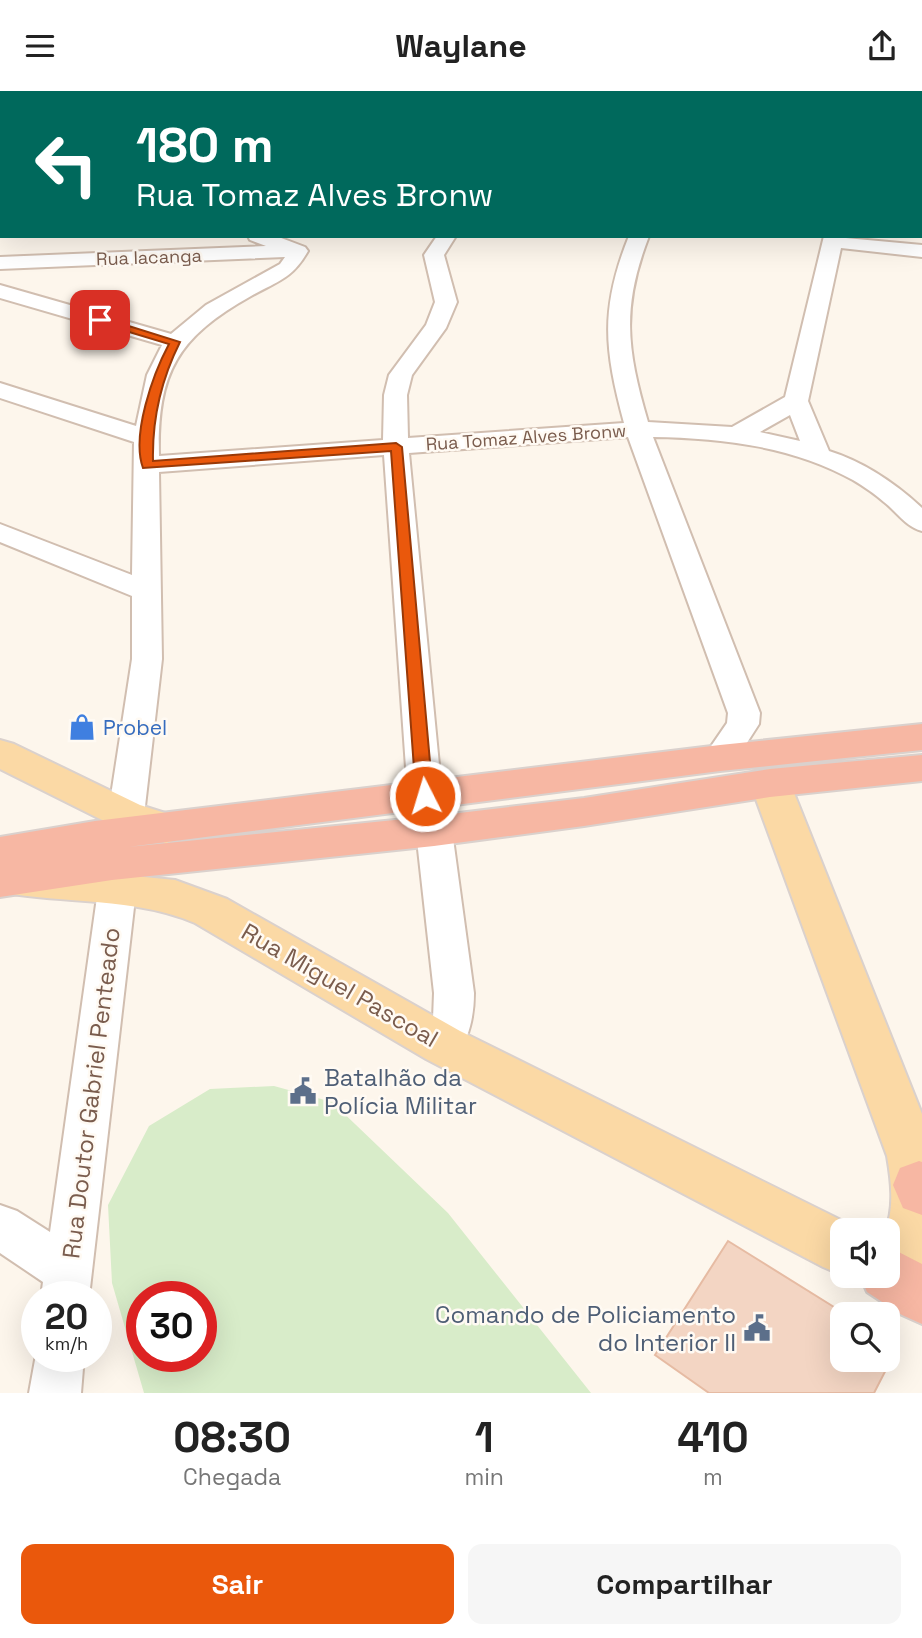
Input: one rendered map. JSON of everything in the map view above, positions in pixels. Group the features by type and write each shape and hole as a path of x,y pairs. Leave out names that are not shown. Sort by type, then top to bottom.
{"highway":[{"path":"2,872 126,862 429,813 720,758 917,751"},
{"path":"2,872 166,828 429,813 770,783 917,751"},
{"path":"900,1282 922,1296"}],"main road":[{"path":"5,761 126,815 166,828"},
{"path":"770,783 913,1156 921,1188 920,1215 917,1235 910,1247 900,1253"},
{"name":"Rua Miguel Pascoal","path":"2,872 175,896 211,911 443,1045 830,1243"}],"street":[{"path":"126,815 148,659 147,452 156,386 175,342 210,313 288,268 298,251 262,238"},
{"path":"443,1045 453,1019 454,993 429,813 396,447 396,390 405,366 442,317 446,291 434,263 434,255 446,238"},
{"path":"638,238 624,271 618,326 621,362 638,429 744,713 738,732 720,758"},
{"path":"818,454 796,401 833,239 922,251"},
{"name":"Rua Iacanga","path":"0,263 298,251"},
{"path":"0,291 175,342"},
{"path":"0,390 147,452"},
{"path":"738,434 796,401"},
{"name":"Rua Tomaz Alves Bronw","path":"147,452 396,447 638,429 695,429 738,434 818,454 893,495"},
{"path":"893,495 922,500"},
{"path":"893,495 922,523"},
{"path":"0,533 148,592"},
{"name":"Rua Doutor Gabriel Penteado","path":"67,1281 117,890"},
{"path":"0,1227 63,1281"},
{"path":"55,1393 57,1372"}],"green space":[{"path":"274,1086 332,1102 448,1213 591,1393 144,1393 138,1372 217,1372 217,1281 126,1281 126,1331 112,1283 108,1205 149,1126 210,1089"}],"building":[{"name":"Comando de Policiamento do Interior II","path":"728,1241 830,1305 830,1372 885,1372 874,1393 709,1393 655,1355"}],"place":[{"name":"Probel","path":"82,727"},
{"name":"Batalhão da Polícia Militar","path":"303,1091"},
{"name":"Comando de Policiamento do Interior II","path":"757,1328"}],"route":[{"path":"100,320 175,342 164,363 150,408 146,438 147,465 396,447 425,796"}]}
